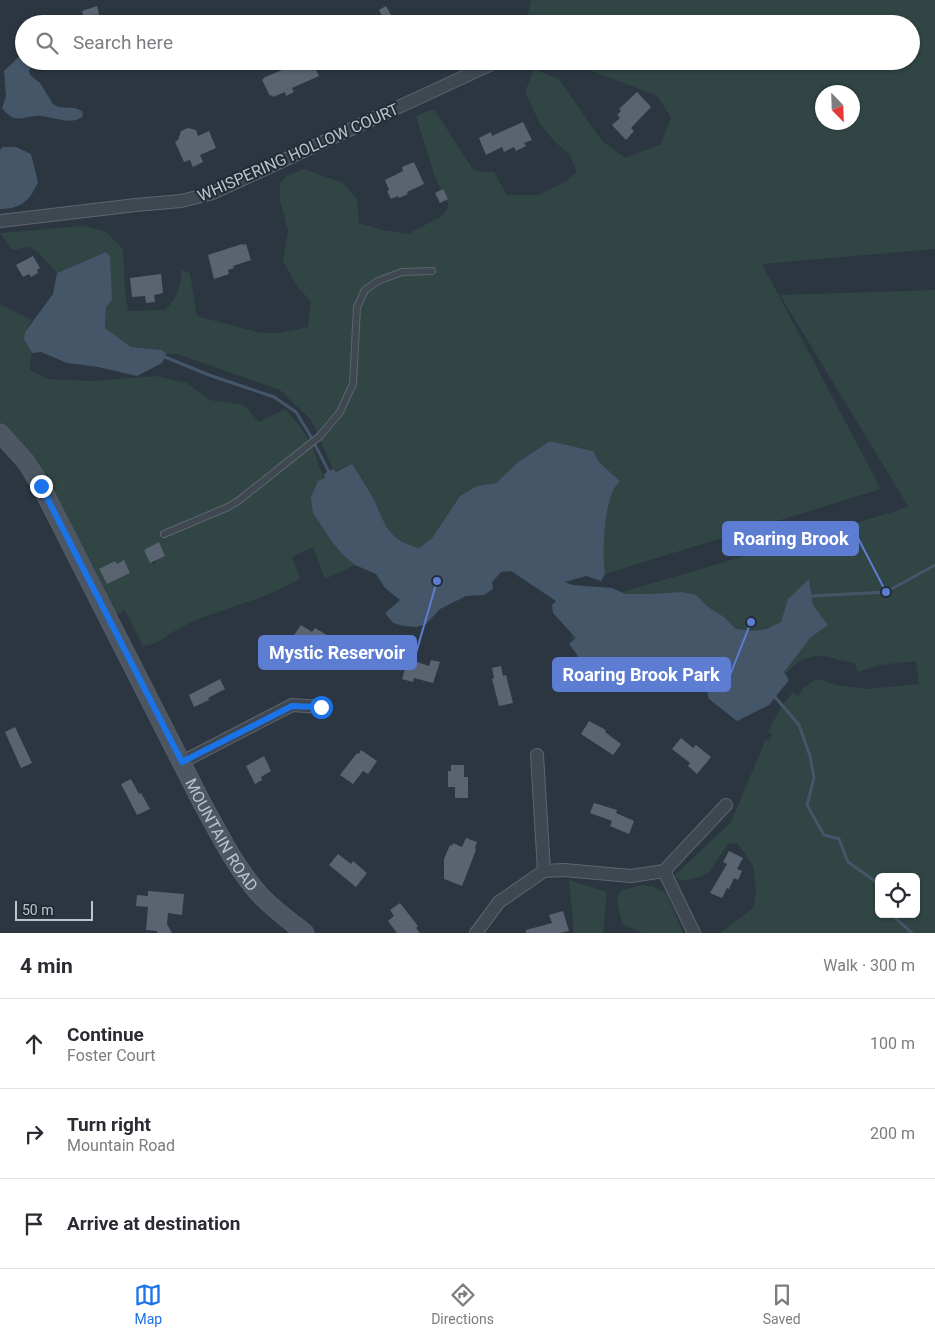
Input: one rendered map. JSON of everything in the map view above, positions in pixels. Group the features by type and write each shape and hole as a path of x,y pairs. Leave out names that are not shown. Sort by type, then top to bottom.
{"main road":[{"name":"MOUNTAIN ROAD","path":"0,433 26,462 41,486 228,851 263,897 305,933"}],"street":[{"name":"WHISPERING HOLLOW COURT","path":"0,221 181,201 213,193 479,70"},
{"path":"182,762 292,706 321,707"},
{"path":"537,755 544,870"},
{"path":"476,933 499,902 544,870 631,876 664,870 726,805"},
{"path":"664,870 694,933"}],"lane":[{"path":"164,534 238,501 320,436 340,412 353,384 357,307 365,290 378,281 402,272 432,271"}],"green space":[{"path":"531,0 935,0 935,249 762,264 881,489 605,574 604,544 606,520 610,499 620,481 599,462 593,451 550,441 518,462 496,483 477,486 460,496 432,538 419,548 409,546 390,534 380,517 375,502 341,468 335,472 311,420 280,390 177,354 166,354 162,350 131,347 105,328 106,252 57,273 39,253 28,247 12,250 0,233 82,226 105,231 123,249 128,311 165,310 178,292 182,270 190,273 197,316 261,333 278,333 308,327 311,301 298,288 283,261 288,230 280,201 280,183 287,176 304,169 343,183 357,199 359,223 383,230 408,234 442,216 449,206 435,177 416,116 434,109 474,171 494,172 507,195 538,195 567,181 577,171 569,154 555,142 540,124 525,92 534,70 559,79 602,141 625,158 661,144 671,117 657,96 589,70 920,70 920,15 528,15"},
{"path":"935,290 935,933 720,933 753,908 756,892 753,866 737,843 728,844 709,872 700,877 681,881 674,876 731,822 766,739 768,742 772,735 768,731 782,706 793,692 798,696 804,687 815,680 868,689 919,684 916,661 880,665 858,672 855,663 815,656 795,665 774,687 688,660 649,662 623,671 607,680 592,678 586,674 577,658 571,633 562,610 908,506 780,295"},
{"path":"0,304 32,320 25,333 32,353 29,370 48,379 92,381 156,376 187,383 210,400 244,405 259,422 285,409 300,426 312,445 325,478 313,513 337,547 355,565 325,579 313,547 292,557 300,578 271,593 193,622 157,642 143,646 125,610 114,616 0,427","holes":["159,543 165,556 154,561 156,563 154,565 150,562 144,550","115,561 117,564 124,561 130,573 107,584 99,569"]},
{"path":"569,880 607,892 603,933 574,933"},
{"path":"644,885 654,887 666,893 683,933 643,933 622,924 617,899 621,890"}],"water":[{"path":"15,61 15,70 29,70 30,75 40,83 53,104 58,107 75,108 82,111 83,116 79,119 68,121 41,116 12,117 2,108 6,96 4,71"},
{"path":"3,147 16,147 31,154 38,182 32,194 24,203 7,209 0,209 0,150"},
{"path":"106,252 110,256 112,300 106,307 105,328 131,347 162,350 166,354 162,363 137,376 98,367 67,363 41,352 32,353 24,339 25,332 53,294 57,273"},
{"path":"550,441 593,451 599,462 620,481 610,499 606,520 604,544 605,574 601,581 586,576 565,582 572,585 612,588 625,594 681,592 696,595 736,629 753,631 767,629 781,622 788,599 809,579 813,605 828,625 811,637 784,672 789,680 769,705 737,721 709,699 706,687 683,667 672,664 618,669 608,677 597,678 569,644 576,638 553,613 552,605 556,601 511,571 501,572 492,582 493,589 484,595 466,596 440,609 426,624 416,627 393,623 385,613 400,600 385,588 376,574 355,565 342,554 313,513 311,497 318,481 325,478 324,474 333,469 336,472 352,464 390,531 401,541 419,548 432,538 460,496 477,486 496,483 518,462"}],"building":[{"path":"97,6 99,15 83,15 82,11"},
{"path":"386,6 391,15 382,15 379,10"},
{"path":"282,70 316,70 319,76 292,88 294,92 286,96 285,92 273,97 272,95 270,96 262,80"},
{"path":"637,92 651,107 631,128 634,131 626,140 612,125 620,118 617,115 621,111 619,109"},
{"path":"523,122 532,140 524,143 526,146 516,151 514,147 504,152 502,147 486,155 479,138 491,132 492,136"},
{"path":"188,128 196,130 198,136 209,131 216,148 200,155 203,162 193,167 190,160 184,162 175,142 178,140 181,131"},
{"path":"414,162 424,184 407,192 408,194 391,199 385,180 403,171 402,167"},
{"path":"443,189 448,199 440,203 435,193"},
{"path":"246,244 251,260 233,266 234,268 228,270 229,274 214,279 208,255"},
{"path":"33,256 40,268 37,270 38,273 31,277 29,274 23,277 16,265"},
{"path":"161,274 163,293 154,295 155,302 146,303 145,296 132,297 130,278"},
{"path":"159,542 165,556 150,563 144,550"},
{"path":"124,560 130,573 107,584 99,569 115,561 117,564"},
{"path":"301,625 312,632 315,628 344,643 330,664 319,656 321,653 304,641 302,645 292,638"},
{"path":"408,659 429,666 431,660 440,662 433,683 414,678 413,682 402,679"},
{"path":"501,666 503,676 506,675 513,703 499,706 492,679 494,678 492,668"},
{"path":"220,679 225,689 194,707 189,695"},
{"path":"589,721 606,730 605,732 621,744 613,755 581,734"},
{"path":"15,727 32,763 21,768 5,732"},
{"path":"681,738 693,748 696,745 711,757 697,774 688,766 690,763 672,749"},
{"path":"361,750 377,761 368,774 363,771 353,784 340,775"},
{"path":"264,756 271,771 261,777 262,780 255,784 246,766"},
{"path":"451,765 464,765 464,777 468,777 468,798 455,798 455,787 448,787 448,771 451,771"},
{"path":"131,779 150,809 137,815 121,784"},
{"path":"594,803 617,810 616,813 634,821 629,834 610,826 612,821 590,813"},
{"path":"466,838 477,842 476,850 462,886 444,879 444,859 450,845 452,846 453,843 462,847"},
{"path":"729,851 743,858 737,869 742,871 738,880 734,878 722,898 710,893 727,864 723,862"},
{"path":"338,854 351,864 353,861 367,873 356,887 329,865"},
{"path":"148,891 184,894 182,915 168,913 167,924 172,933 157,933 157,931 146,930 148,907 136,906 137,895 148,896"},
{"path":"400,903 418,926 416,928 420,933 397,933 388,921 394,916 390,910"},
{"path":"563,911 569,931 560,933 526,933 526,930 552,923 549,915"}],"waterway":[{"path":"165,357 209,375 274,397 296,412 329,472"},
{"path":"812,596 886,592 935,565"},
{"path":"775,697 799,725 810,756 814,778 807,805 824,835 839,839 848,862 875,881"},
{"path":"895,918 912,933"}],"place":[{"name":"Mystic Reservoir","path":"437,581"},
{"name":"Roaring Brook","path":"886,592"},
{"name":"Roaring Brook Park","path":"751,622"}],"route":[{"path":"41,486 182,762 292,706 321,707"}]}
